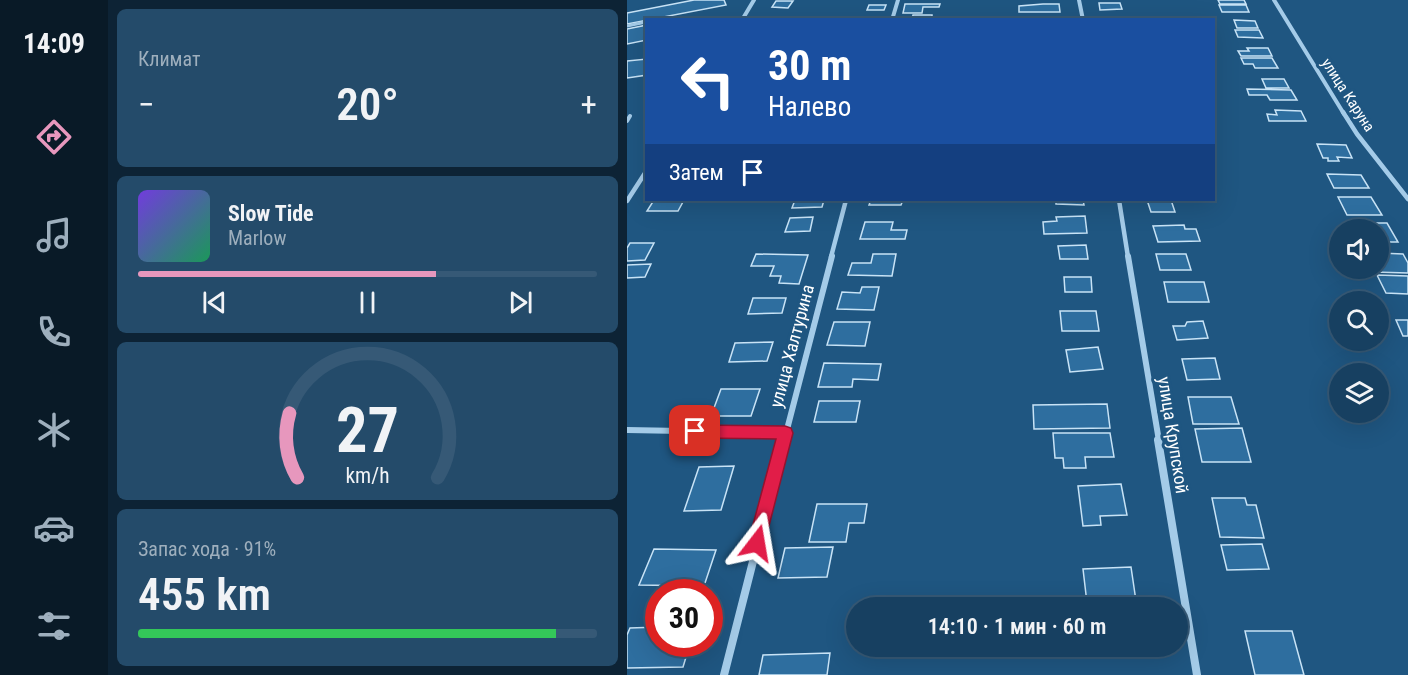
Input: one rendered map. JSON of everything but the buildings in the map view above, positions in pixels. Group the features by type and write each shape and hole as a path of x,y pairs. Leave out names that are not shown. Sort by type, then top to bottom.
{"street":[{"path":"743,18 754,0"},
{"path":"894,18 898,0"},
{"path":"1079,0 1083,18"},
{"name":"улица Каруна","path":"1273,0 1357,134 1408,199"},
{"path":"627,201 645,173"},
{"name":"улица Халтурина","path":"724,675 846,201"},
{"name":"улица Крупской","path":"1119,201 1197,675"},
{"path":"627,430 785,433"}],"lane":[{"path":"627,26 645,22"},
{"path":"627,121 630,116"}],"route":[{"path":"695,431 785,433 757,543"}]}
